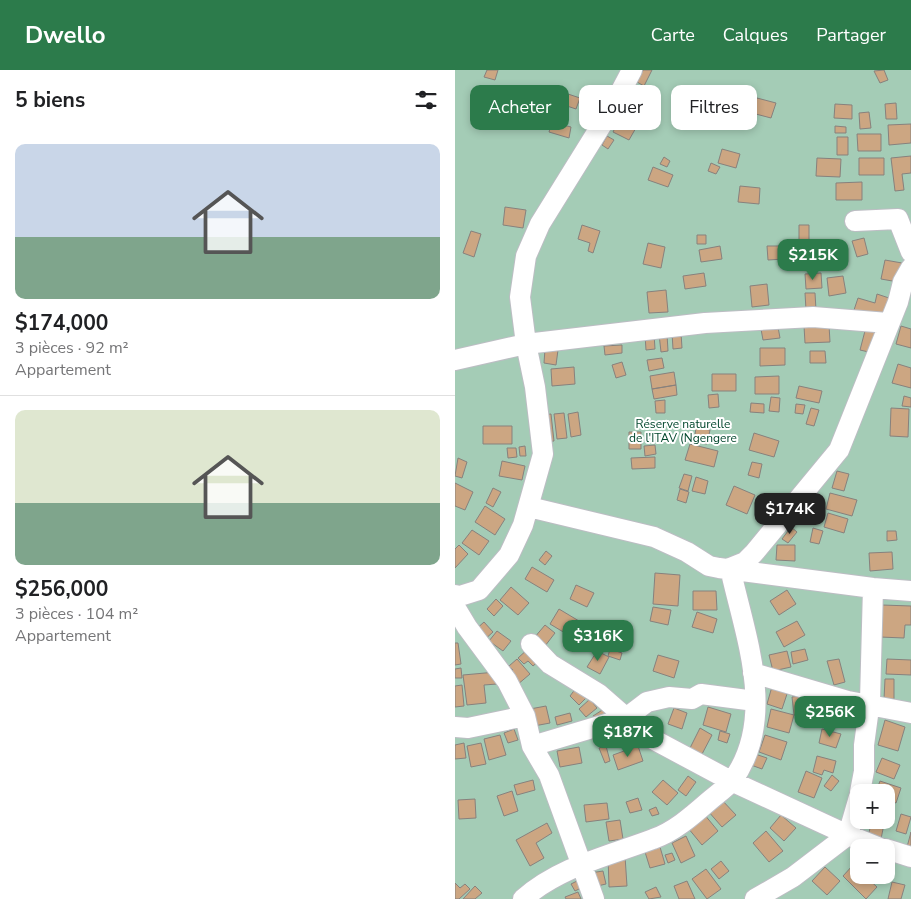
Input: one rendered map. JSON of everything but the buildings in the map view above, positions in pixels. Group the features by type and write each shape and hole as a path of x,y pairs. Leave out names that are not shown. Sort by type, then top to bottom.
{"street":[{"path":"455,596 479,590 503,562 523,525 543,454 535,388 526,344 520,297 526,256 540,224 612,108 631,70"},
{"path":"855,220 898,219 911,252"},
{"path":"730,568 745,562 754,553 839,450 888,323 898,302 903,282 911,268"},
{"path":"455,360 526,344 705,323 813,317 888,323"},
{"path":"529,507 654,537 687,552 709,566 873,588 911,590"},
{"path":"523,899 534,889 581,864 655,838 690,818 731,781 753,738 756,717 753,673 730,568"},
{"path":"862,784 869,706 873,588"},
{"path":"455,607 467,627 507,681 525,716 532,746 549,775 594,899"},
{"path":"531,644 550,664 599,694 647,736 731,781 858,839"},
{"path":"753,673 869,706 911,713"},
{"path":"532,746 626,718 647,702 669,698 693,699 701,694 755,701"},
{"path":"455,727 468,728 525,716"},
{"path":"755,899 793,876 848,835 850,828"},
{"path":"895,853 911,857"}],"green space":[{"name":"Réserve naturelle de l'ITAV (Ngengere","path":"455,70 911,70 911,899 455,899"}]}
